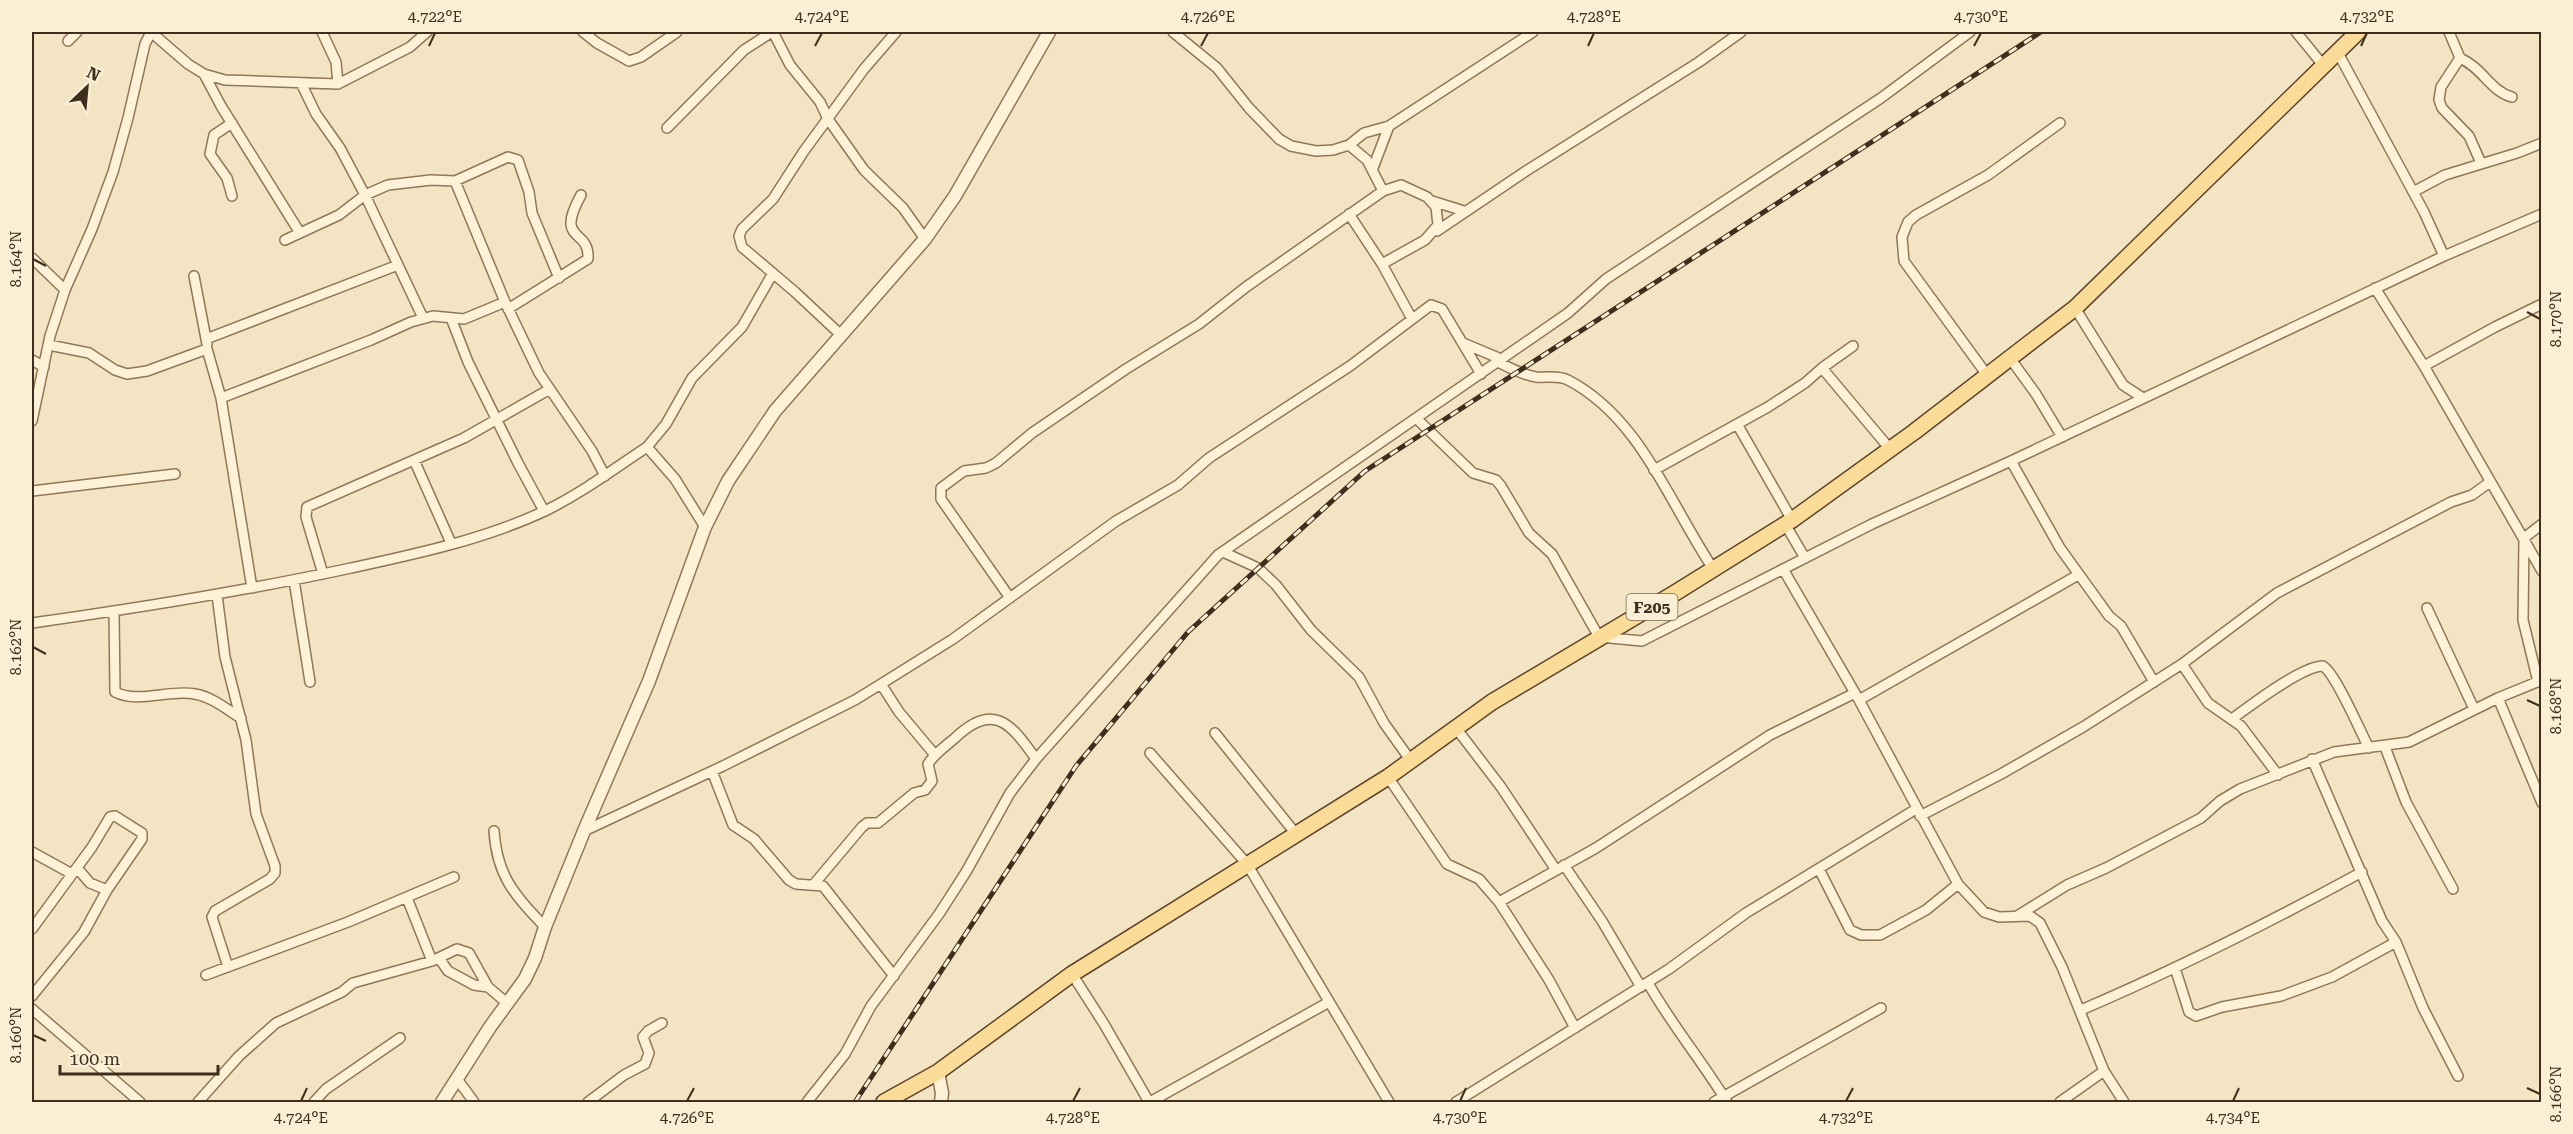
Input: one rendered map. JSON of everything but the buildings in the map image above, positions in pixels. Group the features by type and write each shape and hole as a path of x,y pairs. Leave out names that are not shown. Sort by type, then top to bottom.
{"main road":[{"name":"F205","path":"884,1102 938,1072 1072,974 1388,777 1492,702 1714,570 1788,522 1890,449 2075,308 2358,32"}],"street":[{"path":"68,41 77,32"},
{"path":"32,421 64,290 92,229 113,172 145,44 151,32 188,64 204,74 225,80 338,84 410,47 427,32"},
{"path":"322,32 336,62 338,84"},
{"path":"584,32 629,61 642,57 677,32"},
{"path":"667,128 744,50 772,32 790,65 820,102 828,119 868,175 903,207 926,239"},
{"path":"841,334 742,247 739,236 742,229 773,199 790,171 869,63 896,32"},
{"path":"442,1102 525,979 535,958 545,927 584,831 649,681 705,527 728,481 775,411 926,239 956,196 1049,32"},
{"path":"1173,32 1217,68 1249,108 1279,140 1291,146 1316,151 1333,150 1349,145 1364,133 1389,126 1533,32"},
{"path":"1382,264 1699,62 1741,32"},
{"path":"807,1102 845,1054 871,1006 961,880 999,812 1036,759 1178,597 1223,552 1568,313 1606,279 1881,98 1970,32"},
{"path":"2296,32 2323,65"},
{"path":"2449,32 2460,58 2481,71 2499,94 2512,97"},
{"path":"2337,51 2413,192 2444,256"},
{"path":"2460,58 2441,87 2439,100 2442,108 2460,124 2475,145 2481,163"},
{"path":"204,74 300,233"},
{"path":"302,83 316,114 340,148 365,195 423,318"},
{"path":"232,123 214,135 210,154 227,178 232,196"},
{"path":"1987,375 1904,261 1902,237 1908,222 1916,215 1988,174 2060,123"},
{"path":"1373,168 1389,126"},
{"path":"2413,192 2445,175 2517,153 2541,143"},
{"path":"1349,145 1358,150 1373,168 1383,191"},
{"path":"285,240 339,215 365,195 388,185 443,179 455,181 508,157 518,160 529,192 532,213 559,278"},
{"path":"455,181 471,215 506,305 539,373 592,450 605,476"},
{"path":"1010,598 941,499 940,488 964,471 986,468 996,463 1032,433 1126,369 1199,324 1246,287 1383,191 1397,185 1407,186 1432,201 1464,211"},
{"path":"221,398 423,318 433,316 464,319 473,317 506,305 559,278 588,259 587,247 572,232 570,224 571,216 581,195"},
{"path":"1432,201 1439,220 1432,234"},
{"path":"1349,214 1382,264 1412,319"},
{"path":"1417,419 1473,473 1496,480 1529,532 1551,554 1599,637 1642,641 1872,524 2011,461 2444,256 2541,214"},
{"path":"32,258 64,290"},
{"path":"49,345 90,353 115,370 127,374 147,371 398,265"},
{"path":"32,623 217,595 408,556 544,511 579,494 647,447 666,424 692,378 742,327 773,273"},
{"path":"194,276 207,344 221,398 252,588"},
{"path":"2375,288 2424,366 2541,571"},
{"path":"2424,366 2541,304"},
{"path":"584,831 855,700 953,639 1116,521 1178,485 1209,458 1350,366 1431,305 1442,309 1481,374"},
{"path":"2075,308 2095,336 2123,385 2143,399"},
{"path":"451,318 460,345 544,511"},
{"path":"1463,343 1536,376 1564,378 1582,389 1620,420 1654,470 1693,539 1714,570"},
{"path":"1654,470 1805,383 1853,346"},
{"path":"2010,358 2036,394 2062,437"},
{"path":"32,360 44,367"},
{"path":"1822,368 1890,449"},
{"path":"323,574 306,517 308,507 498,420 550,388"},
{"path":"1737,424 1805,558"},
{"path":"647,447 675,479 705,527"},
{"path":"414,460 451,543"},
{"path":"2011,461 2048,529 2078,575 2109,616 2121,626 2154,682"},
{"path":"32,491 175,474"},
{"path":"1456,1102 1644,985 1746,913 1819,869 1918,812 2001,774 2154,682 2182,664 2277,593 2451,502 2472,495 2490,482"},
{"path":"2015,917 2067,885 2106,868 2201,818 2220,801 2240,789 2334,752 2409,742 2498,698 2540,681 2523,620 2524,538 2541,524"},
{"path":"1223,552 1258,568 1276,585 1311,630 1359,677 1384,723 1411,761"},
{"path":"1783,569 1857,696 1958,884 1984,912 1999,917 2030,916 2040,923 2080,1010 2104,1071 2124,1102"},
{"path":"1498,902 1596,848 1770,735 1857,696 2078,575"},
{"path":"294,580 310,682"},
{"path":"217,595 225,657 241,718 252,774 256,814 275,866 275,873 270,879 215,911 212,917 228,967"},
{"path":"2427,608 2474,710"},
{"path":"114,612 115,692 143,695 193,693 208,698 241,718"},
{"path":"2182,664 2208,704 2241,726 2278,775"},
{"path":"2232,718 2301,674 2324,666 2330,671 2369,748"},
{"path":"880,684 899,712 935,755"},
{"path":"2498,698 2541,803"},
{"path":"814,884 862,827 867,823 878,823 914,793 925,790 932,781 928,764 965,728 986,718 1006,723 1014,729 1036,759"},
{"path":"1456,728 1602,921 1644,985 1684,1037 1725,1100"},
{"path":"1215,733 1296,834"},
{"path":"2385,747 2406,802 2453,889"},
{"path":"1150,753 1247,864 1385,1101"},
{"path":"2312,759 2382,921 2396,942 2423,1008 2458,1076"},
{"path":"712,771 733,825 754,839 789,880 796,884 823,886 894,976"},
{"path":"1388,777 1447,864 1479,879 1498,902 1549,980 1575,1028"},
{"path":"32,929 110,816 115,816 142,833 142,839 107,890 84,932 32,996"},
{"path":"494,831 496,856 514,893 545,927"},
{"path":"32,852 74,871 90,883 107,890"},
{"path":"1819,869 1850,930 1869,937 1880,935 1926,910 1958,884"},
{"path":"2080,1010 2175,968 2362,872"},
{"path":"206,975 407,898 454,877"},
{"path":"407,898 436,959 448,971 474,984 488,987"},
{"path":"2175,968 2189,1012 2196,1016 2222,1007 2281,996 2332,976 2396,942"},
{"path":"198,1102 239,1056 276,1023 342,992 353,983 436,959 457,949 469,952 488,987 507,1003"},
{"path":"1072,974 1104,1023 1150,1102 1329,1002"},
{"path":"1714,1102 1725,1100 1881,1008"},
{"path":"32,1009 140,1102"},
{"path":"595,1100 624,1075 645,1064 649,1053 643,1040 644,1035 662,1023"},
{"path":"314,1102 326,1089 400,1038"},
{"path":"2060,1102 2104,1071"},
{"path":"938,1072 942,1093 941,1102"},
{"path":"457,1079 474,1102"}],"railway":[{"path":"855,1102 1076,766 1188,632 1365,471 2041,32"}]}
